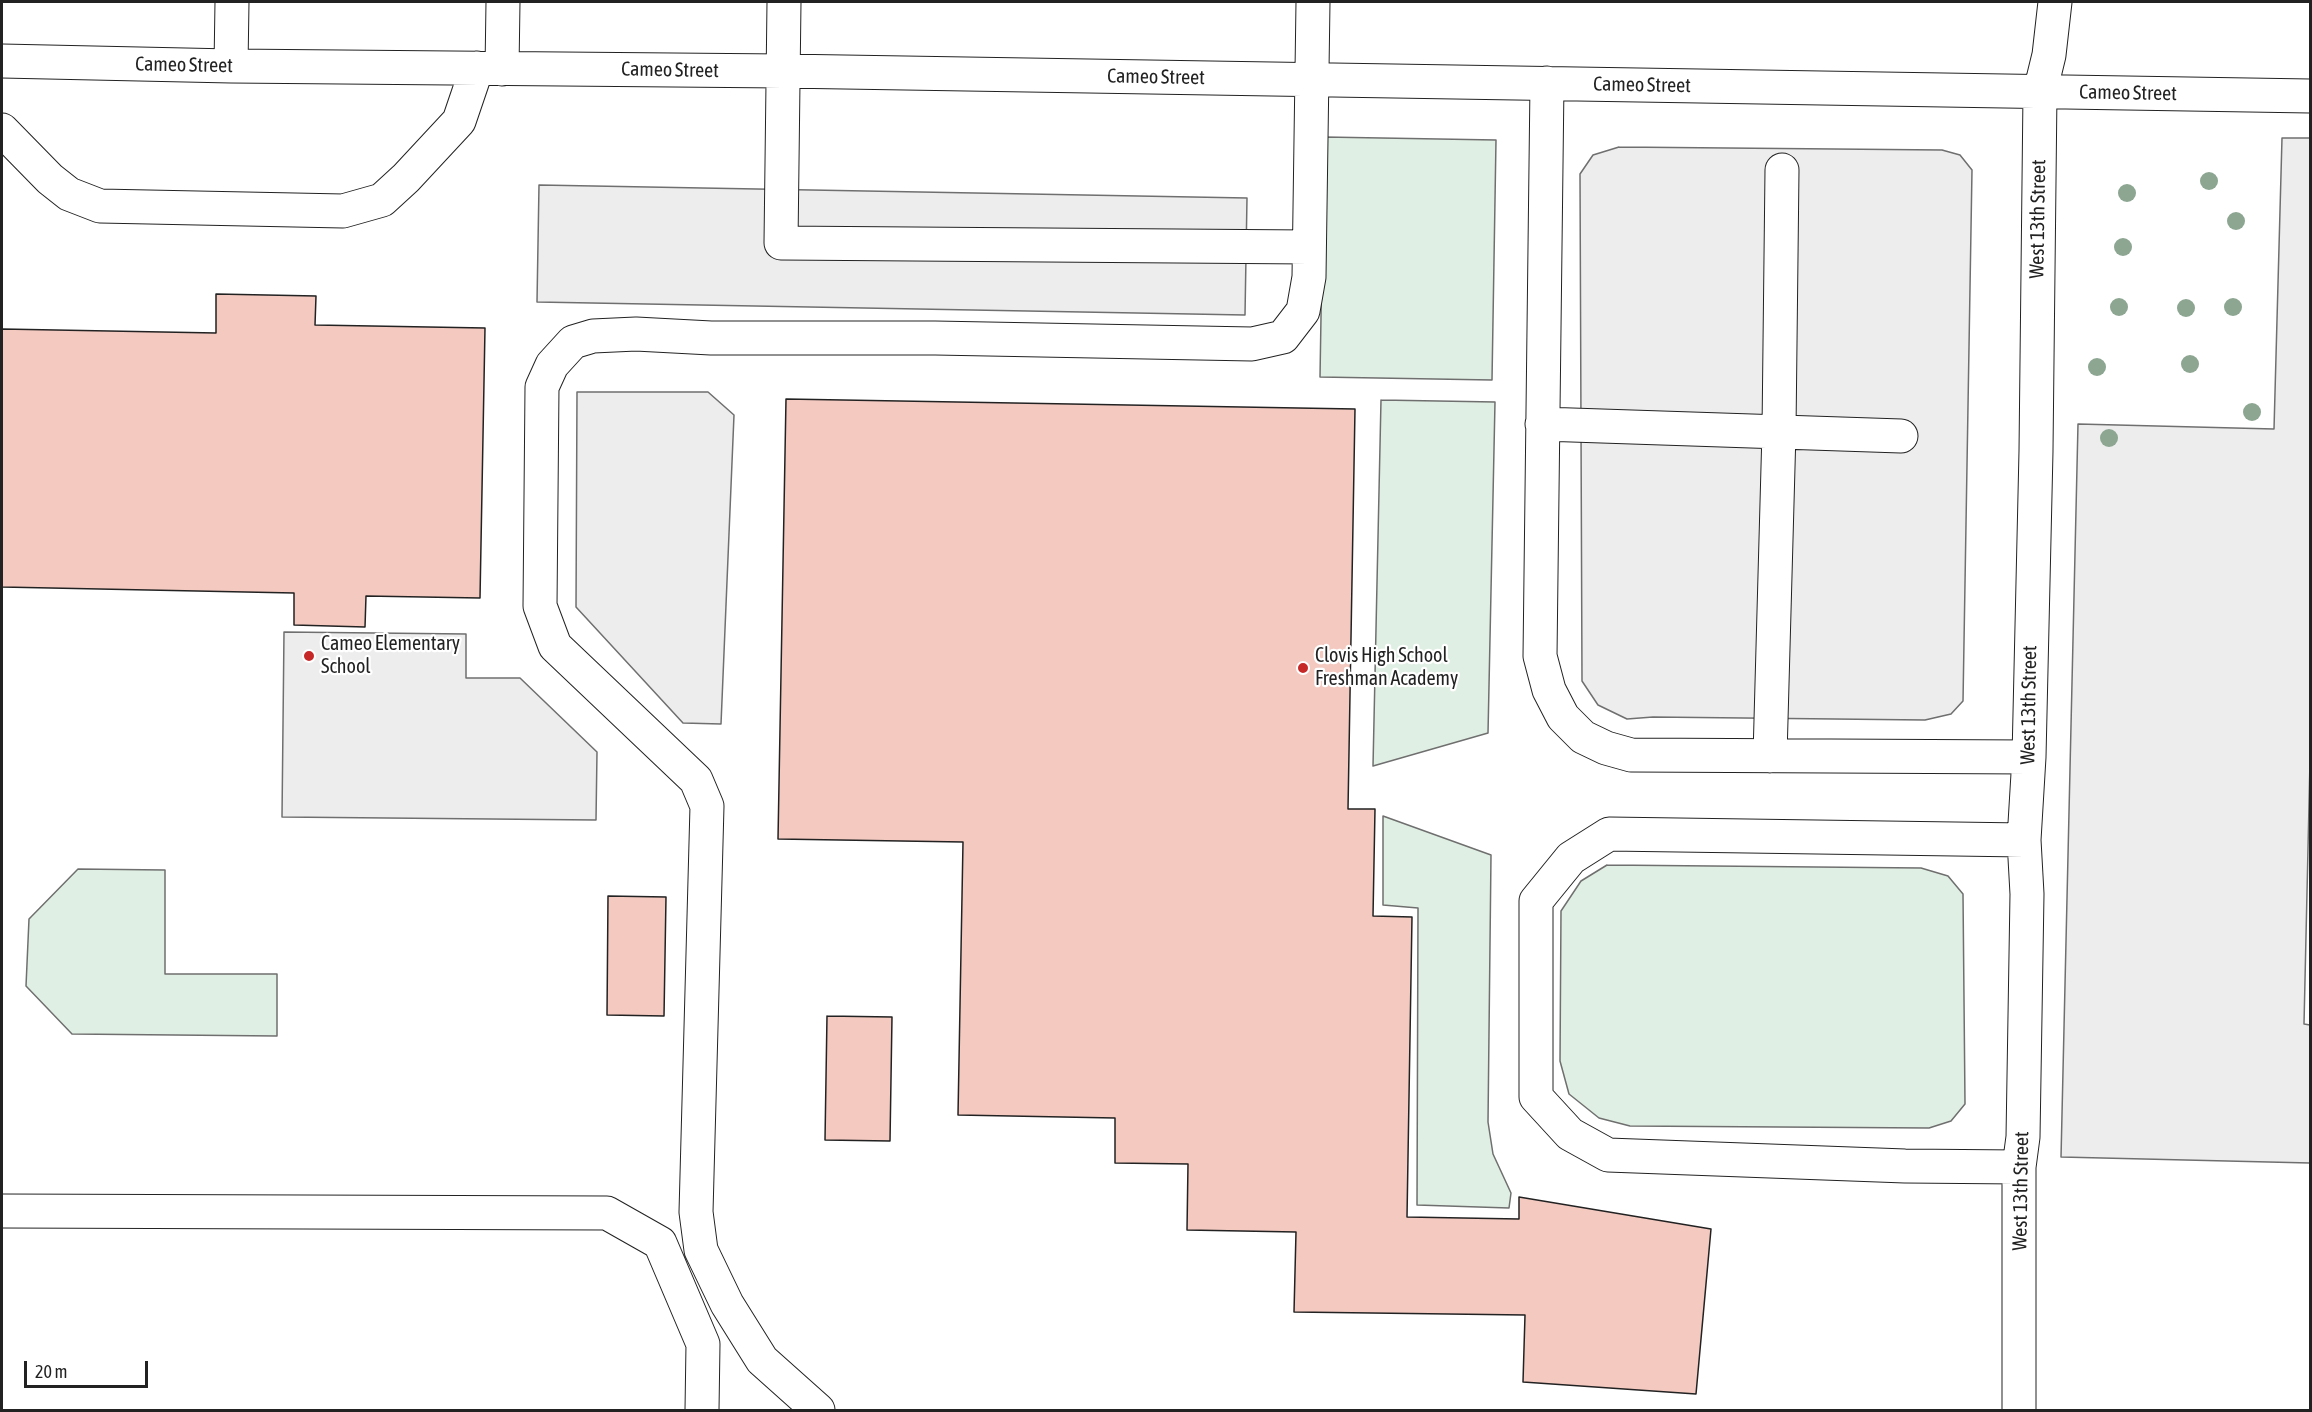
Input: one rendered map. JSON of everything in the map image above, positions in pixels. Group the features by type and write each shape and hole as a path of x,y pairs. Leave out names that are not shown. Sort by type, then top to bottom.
{"street":[{"path":"231,66 232,2"},
{"path":"2,130 50,179 69,194 100,206 343,211 382,200 406,178 459,121 489,68 503,2"},
{"path":"784,2 781,243 1309,247"},
{"path":"818,1410 762,1360 727,1304 701,1250 696,1212 707,806 696,780 555,646 540,606 542,387 552,365 573,342 593,336 636,334 711,338 935,338 1171,344 1252,344 1283,337 1303,311 1309,277 1313,2"},
{"name":"West 13th Street","path":"2019,1410 2019,1167 2023,1137 2027,894 2024,840 2029,758 2040,92 2049,55 2055,2"},
{"name":"Cameo Street","path":"2,61 231,66 783,71 2310,96"},
{"path":"1547,84 1540,656 1549,690 1563,717 1583,737 1606,748 1631,755 2029,758"},
{"path":"1770,756 1779,431 1782,170"},
{"path":"1542,424 1901,436"},
{"path":"2019,1167 1905,1166 1608,1155 1570,1134 1536,1097 1536,901 1571,858 1609,834 2024,840"},
{"path":"2,1210 608,1213 660,1243 703,1344 702,1410"}],"green space":[{"path":"1324,137 1496,140 1492,380 1320,377"},
{"path":"1381,400 1495,402 1488,733 1373,766"},
{"path":"1383,816 1491,855 1488,1122 1493,1154 1511,1193 1509,1208 1417,1205 1418,908 1383,905"},
{"path":"1607,865 1921,868 1948,876 1963,894 1965,1104 1951,1121 1929,1128 1630,1126 1599,1118 1569,1094 1560,1061 1561,911 1581,881"},
{"path":"78,869 165,870 165,974 277,974 277,1036 72,1034 26,986 29,919"}],"shaded area":[{"path":"2282,138 2310,138 2310,761 2304,1024 2310,1025 2310,1163 2061,1157 2078,424 2274,429"},
{"path":"1619,147 1942,150 1960,155 1972,170 1963,701 1951,714 1925,720 1653,717 1627,719 1598,705 1582,681 1580,174 1593,155"},
{"path":"539,185 1247,198 1245,315 537,302"},
{"path":"577,392 708,392 734,415 721,724 683,723 576,607"},
{"path":"284,632 466,634 466,678 520,678 597,752 596,820 282,817"}],"building":[{"path":"216,294 316,296 315,325 485,328 480,598 366,596 365,627 294,625 294,593 2,587 2,329 216,333"},
{"path":"786,399 1355,409 1348,809 1375,809 1373,916 1412,917 1407,1217 1519,1219 1519,1197 1711,1229 1696,1394 1523,1382 1525,1315 1294,1312 1296,1232 1187,1230 1188,1164 1115,1163 1115,1118 958,1115 963,842 778,839"},
{"path":"608,896 666,897 664,1016 607,1015"},
{"path":"827,1016 892,1017 890,1141 825,1140"}],"place":[{"name":"Cameo Elementary School","path":"309,656"},
{"name":"Clovis High School Freshman Academy","path":"1303,668"}]}
